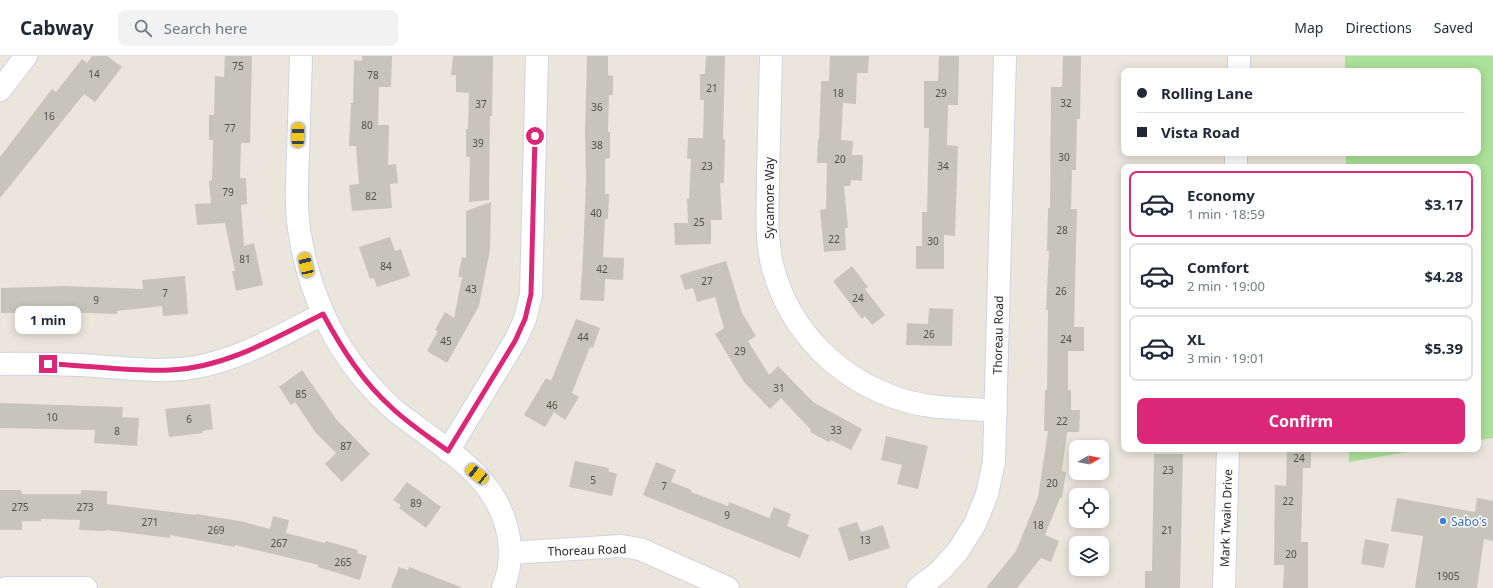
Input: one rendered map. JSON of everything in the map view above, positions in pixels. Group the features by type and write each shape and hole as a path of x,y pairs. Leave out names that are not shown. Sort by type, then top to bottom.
{"street":[{"path":"0,90 26,56"},
{"path":"300,56 296,198 300,239 310,279 323,314 342,349 367,382 392,408 477,474 492,492 502,511 508,533 510,553 507,578 503,588"},
{"path":"448,451 515,341 525,319 531,294 537,56"},
{"name":"Sycamore Way","path":"771,56 767,232 773,268 785,301 802,329 820,352 845,373 873,389 903,400 921,404 996,411"},
{"name":"Thoreau Road","path":"918,588 939,572 958,551 975,524 987,494 994,462 1005,56"},
{"path":"1239,56 1239,68"},
{"path":"0,364 79,365 134,370 170,370 206,365 243,353 323,314"},
{"name":"Mark Twain Drive","path":"1224,588 1228,452"},
{"name":"Thoreau Road","path":"510,553 621,546 640,549 728,588"},
{"path":"6,588 86,588"}],"green space":[{"path":"1345,56 1493,56 1493,438 1481,440 1481,164 1346,164 1346,156 1481,156 1481,68 1345,68"},
{"path":"1349,452 1407,452 1349,462"}],"building":[{"path":"92,56 107,56 122,67 95,102 84,94 0,198 0,157 52,89 56,92 82,59 87,63"},
{"path":"225,56 252,56 250,143 241,143 240,178 246,178 247,204 241,205 244,246 254,243 263,285 236,291 232,271 235,271 225,223 197,225 195,204 211,203 209,181 212,180 213,140 209,140 209,115 214,115 215,76 224,77"},
{"path":"362,56 392,56 391,87 379,87 378,125 389,125 388,165 396,164 398,183 390,184 392,208 352,211 349,185 359,184 356,146 349,146 351,103 353,103 354,60 362,61"},
{"path":"453,56 493,56 492,116 490,116 489,200 469,202 470,157 466,157 466,129 468,129 469,93 456,92 456,75 451,75"},
{"path":"587,56 608,56 608,75 613,76 613,95 609,95 608,132 610,132 610,158 605,159 605,194 609,194 608,219 605,219 603,257 624,258 623,280 605,279 604,301 580,300 586,181 585,132"},
{"path":"706,56 725,56 723,139 725,139 724,183 720,183 722,220 711,220 711,244 675,245 674,223 688,223 687,199 689,199 691,159 687,159 688,138 703,138 704,100 700,100 700,74 705,74"},
{"path":"830,56 869,56 868,73 857,73 856,104 843,103 841,140 853,141 852,155 863,155 862,181 851,180 850,186 844,186 848,228 845,228 846,250 824,252 820,210 826,209 827,163 817,163 821,81 829,81"},
{"path":"939,56 959,56 958,105 948,105 947,145 958,146 955,236 944,235 944,269 916,269 916,246 922,246 922,212 927,212 929,128 924,128 924,81 938,81"},
{"path":"1063,56 1081,56 1080,119 1077,119 1076,170 1072,170 1071,209 1077,209 1074,327 1084,327 1084,351 1068,351 1068,390 1071,390 1071,410 1080,410 1079,432 1067,432 1062,471 1066,472 1062,498 1060,498 1045,535 1059,541 1051,562 1041,558 1017,588 986,588 1016,551 1038,497 1048,431 1044,431 1045,390 1047,390 1048,310 1046,310 1049,251 1047,251 1048,208 1050,208 1051,87 1062,87"},
{"path":"491,202 490,250 479,306 447,363 427,351 438,331 435,330 445,312 454,318 462,277 458,277 462,257 466,258 466,211"},
{"path":"390,237 395,251 401,249 410,276 377,287 374,278 370,279 359,247"},
{"path":"726,261 742,313 756,336 748,341 769,375 778,366 813,402 862,429 851,450 831,440 829,442 810,432 811,430 781,398 770,409 744,382 715,334 724,328 715,297 697,302 693,288 685,290 680,275"},
{"path":"852,266 868,287 865,289 885,315 872,325 865,316 862,319 833,281"},
{"path":"185,276 188,314 163,316 162,306 117,311 117,314 58,312 1,313 1,288 65,286 143,289 142,280"},
{"path":"929,308 953,309 952,346 906,345 907,323 928,324"},
{"path":"576,319 600,328 593,348 590,347 572,393 579,397 565,420 554,412 545,427 524,415 546,378 551,381"},
{"path":"302,370 336,419 370,454 342,482 325,464 336,453 316,433 295,402 291,405 279,387"},
{"path":"0,403 123,407 122,417 139,418 137,446 94,443 95,430 0,428"},
{"path":"210,404 213,429 202,431 203,433 169,437 165,409"},
{"path":"886,436 928,446 918,489 897,484 902,465 881,460"},
{"path":"1287,452 1311,452 1311,468 1303,468 1301,542 1308,542 1308,588 1283,588 1284,565 1274,565 1275,485 1286,486"},
{"path":"1154,454 1183,454 1180,588 1145,588 1145,571 1152,571"},
{"path":"575,461 609,468 608,471 617,474 612,496 569,487"},
{"path":"656,462 676,470 671,482 692,490 691,492 728,506 729,502 769,518 774,507 791,514 787,526 809,535 800,558 643,495"},
{"path":"407,482 441,507 426,528 399,508 401,505 393,500"},
{"path":"0,490 21,490 22,494 81,494 81,490 107,491 107,504 196,514 240,521 270,529 273,516 289,520 286,533 325,543 326,541 358,550 357,553 367,556 360,580 318,567 319,565 235,545 235,547 170,535 170,538 106,530 79,530 80,520 41,519 41,521 22,521 22,530 0,530"},
{"path":"1397,498 1475,512 1477,498 1493,501 1493,541 1484,539 1477,588 1415,588 1423,536 1391,531"},
{"path":"857,522 861,532 883,525 890,548 849,561 838,528"},
{"path":"1365,539 1389,544 1384,568 1361,564"},
{"path":"399,567 408,570 409,567 461,587 391,588"}],"place":[{"name":"Sabo's","path":"1443,521"}],"route":[{"path":"48,364 134,370 170,370 206,365 243,353 323,314 342,349 367,382 392,408 448,451 515,341 525,319 531,294 535,136"}]}
